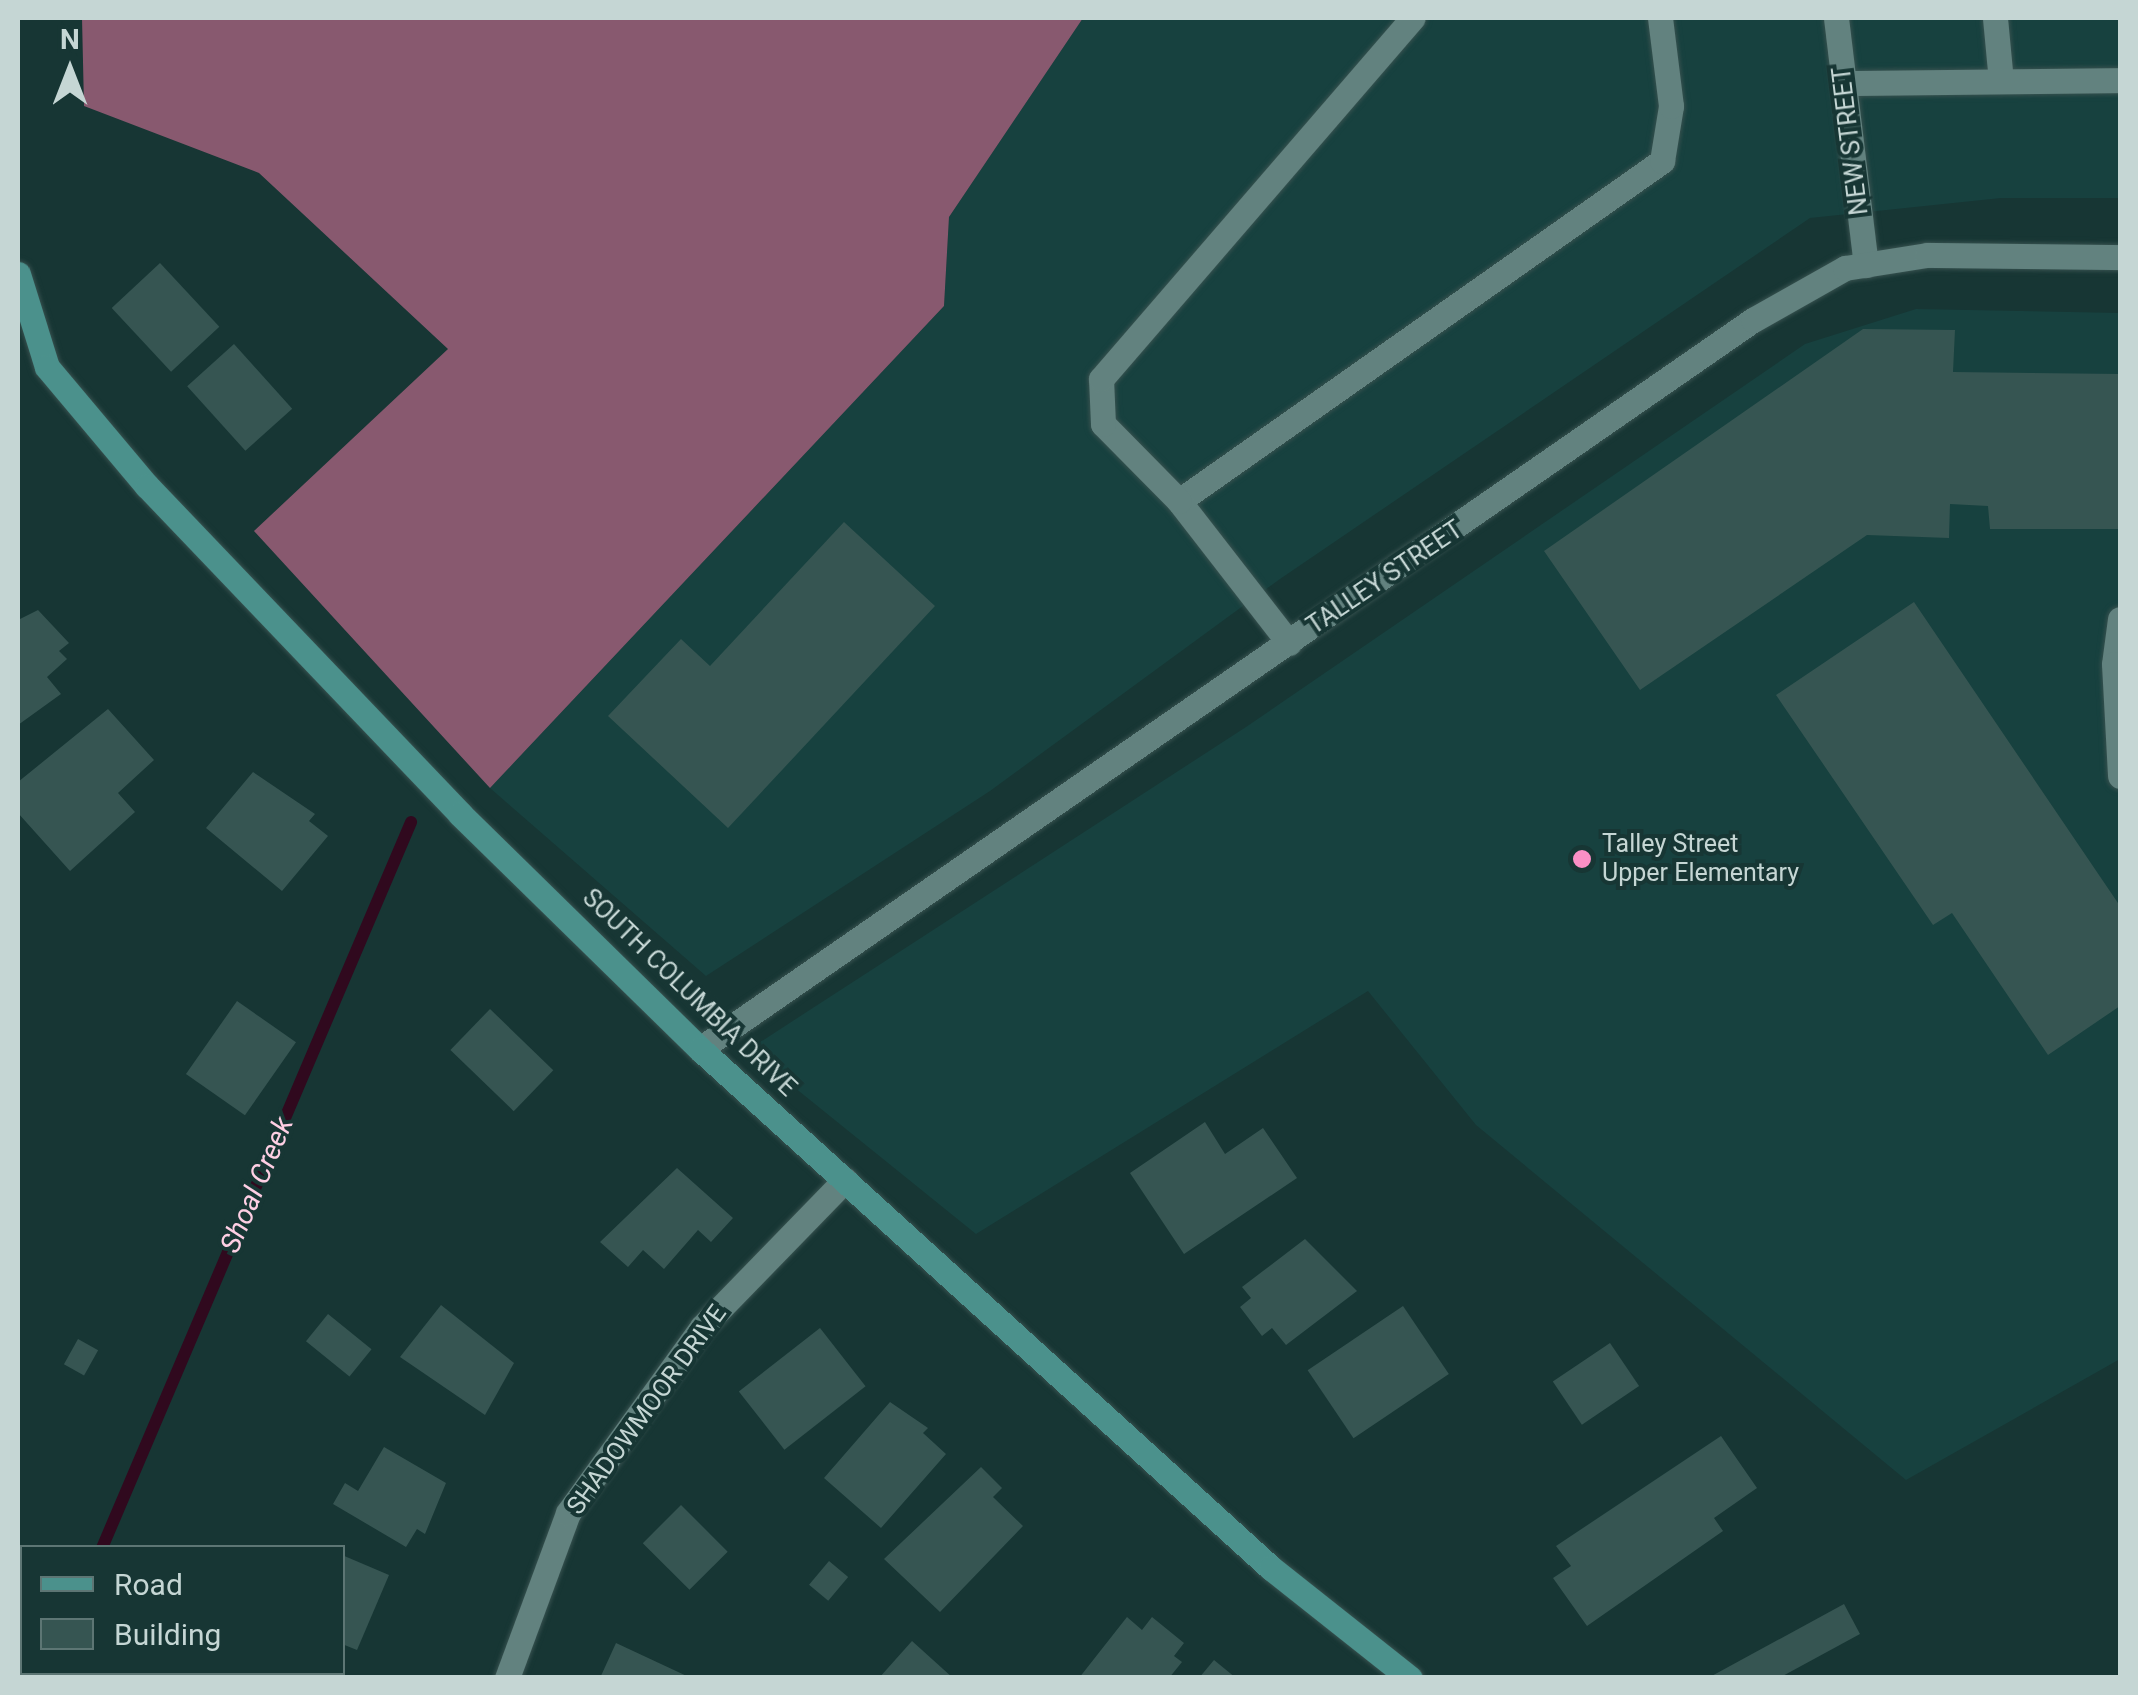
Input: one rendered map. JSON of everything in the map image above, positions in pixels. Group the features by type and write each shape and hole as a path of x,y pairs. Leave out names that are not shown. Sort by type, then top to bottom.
{"main road":[{"name":"SOUTH COLUMBIA DRIVE","path":"18,274 47,366 146,486 460,814 700,1048 1270,1568 1410,1678"}],"street":[{"path":"1289,644 1179,501 1103,424 1100,379 1413,18"},
{"path":"1179,501 1662,161 1671,106 1660,18"},
{"name":"NEW STREET","path":"1836,18 1866,265"},
{"path":"1996,18 2001,81"},
{"path":"1844,83 2120,80"},
{"name":"TALLEY STREET","path":"700,1048 1753,320 1845,268 1927,255 2120,257"},
{"path":"2120,618 2114,664 2120,776"},
{"name":"SHADOWMOOR DRIVE","path":"507,1678 568,1513 702,1327 845,1180"}],"shaded area":[{"path":"82,18 1083,18 949,217 944,306 490,788 254,531 448,349 259,173 84,106"},
{"path":"1083,18 2120,18 2120,198 2001,198 1810,218 1280,579 990,791 706,976 490,788 944,306 949,217"},
{"name":"Talley Street Upper Elementary","path":"1916,309 2120,313 2120,1359 1906,1480 1476,1125 1368,991 976,1234 748,1050 1246,727 1805,344"}],"building":[{"path":"160,263 219,327 171,372 112,308"},
{"path":"1863,329 1955,330 1953,372 2120,374 2120,529 1990,529 1988,506 1950,504 1949,538 1867,535 1640,690 1544,551"},
{"path":"234,344 292,409 245,451 187,386"},
{"path":"844,522 935,606 728,828 608,716 681,639 710,666"},
{"path":"1914,602 2120,906 2120,1006 2048,1055 1952,913 1933,925 1776,695"},
{"path":"38,610 69,643 59,651 67,659 47,677 61,694 18,725 18,620"},
{"path":"108,709 154,760 118,793 135,812 70,871 18,813 18,782"},
{"path":"253,772 315,814 309,821 328,836 282,891 206,828"},
{"path":"237,1001 296,1042 245,1115 186,1074"},
{"path":"490,1009 553,1070 514,1111 450,1050"},
{"path":"1205,1122 1225,1154 1263,1128 1297,1178 1184,1254 1130,1173"},
{"path":"677,1168 733,1218 711,1242 698,1230 664,1269 643,1250 628,1267 600,1242"},
{"path":"1305,1239 1357,1291 1286,1345 1272,1328 1262,1336 1240,1307 1251,1298 1242,1287"},
{"path":"441,1305 514,1363 485,1415 400,1357"},
{"path":"1403,1306 1449,1374 1354,1438 1308,1370"},
{"path":"328,1314 372,1349 349,1376 306,1341"},
{"path":"820,1328 866,1386 784,1450 739,1391"},
{"path":"78,1339 98,1350 84,1376 64,1364"},
{"path":"1610,1343 1639,1386 1582,1425 1553,1382"},
{"path":"890,1402 928,1428 923,1433 946,1454 881,1528 824,1478"},
{"path":"1721,1436 1757,1488 1714,1518 1723,1531 1587,1626 1553,1578 1571,1566 1556,1546"},
{"path":"384,1447 446,1483 425,1534 417,1529 406,1547 333,1504 345,1483 358,1491"},
{"path":"981,1467 1002,1488 993,1497 1023,1526 940,1612 884,1559"},
{"path":"681,1505 728,1552 689,1590 643,1543"},
{"path":"345,1556 389,1575 357,1650 345,1645"},
{"path":"829,1561 848,1577 828,1601 809,1585"},
{"path":"1844,1604 1860,1634 1779,1678 1708,1678"},
{"path":"1127,1617 1142,1630 1152,1617 1184,1643 1174,1656 1182,1662 1169,1678 1079,1678"},
{"path":"912,1641 953,1678 879,1678"},
{"path":"616,1643 691,1678 600,1678"},
{"path":"1214,1660 1236,1678 1199,1678"}],"waterway":[{"name":"Shoal Creek","path":"103,1545 411,822"}],"place":[{"name":"Talley Street Upper Elementary","path":"1582,859"}]}
